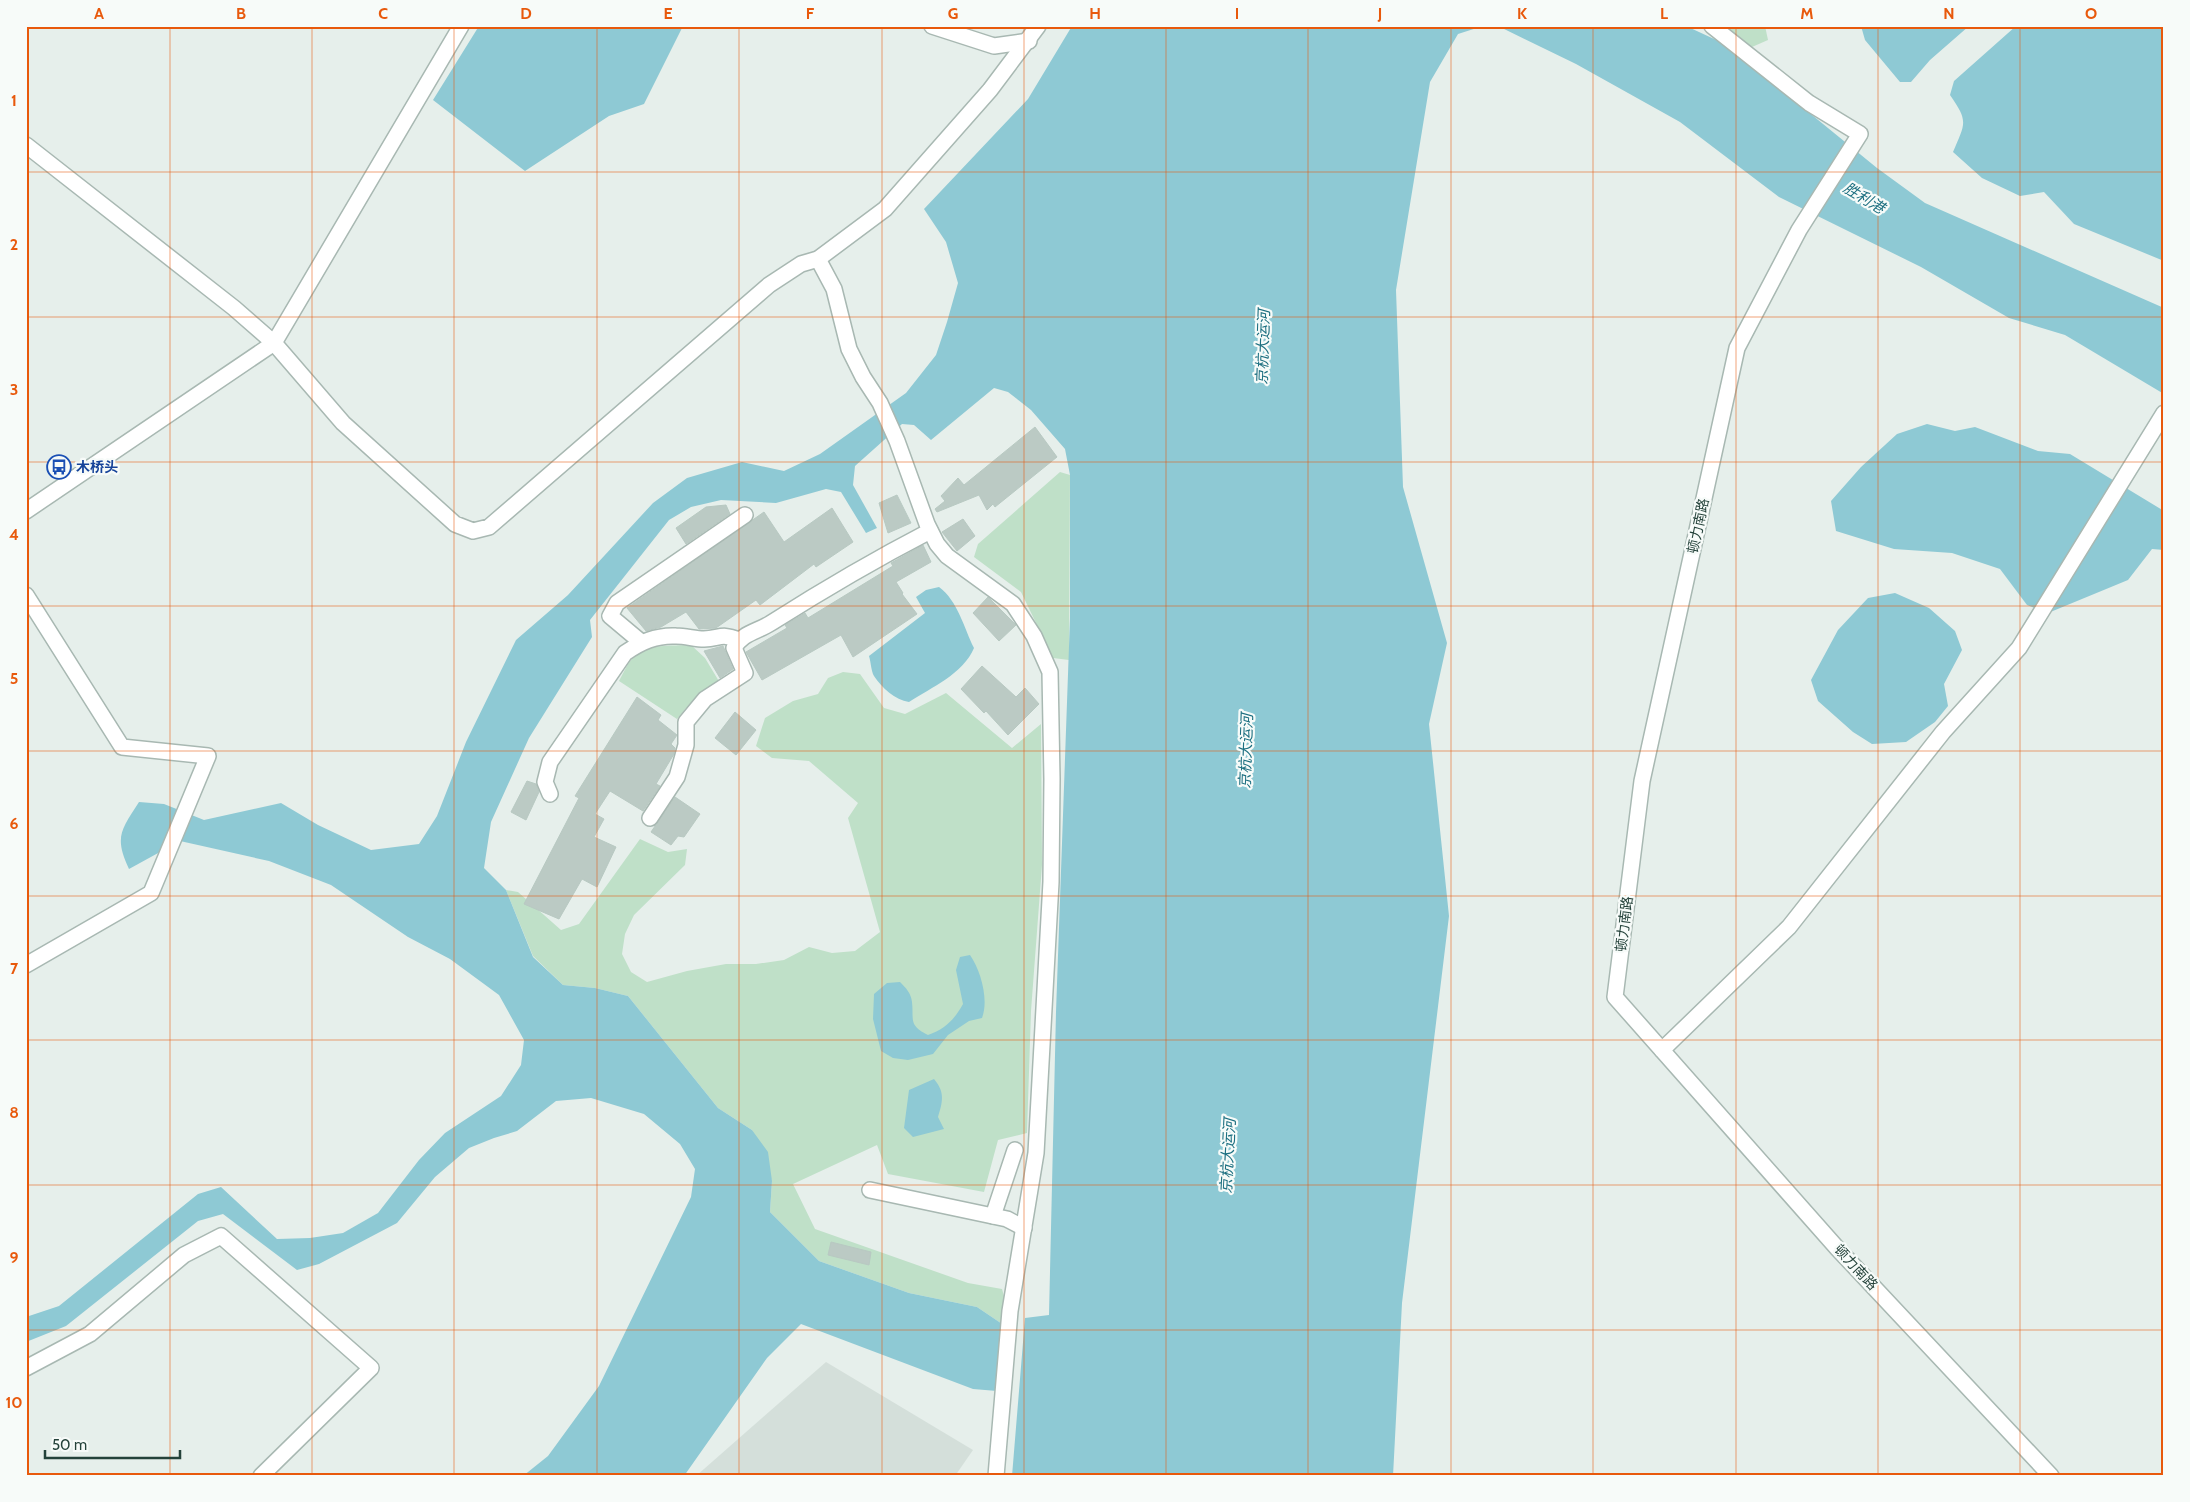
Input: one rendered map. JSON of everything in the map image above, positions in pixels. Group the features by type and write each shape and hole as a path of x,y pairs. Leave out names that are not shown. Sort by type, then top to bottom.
{"street":[{"path":"26,511 274,343 461,26"},
{"path":"932,26 994,46 1028,41"},
{"path":"26,145 234,308 274,343 343,423 455,524 472,531 489,527 769,285 801,264 818,259 885,209 990,90 1038,26"},
{"name":"顿力南路","path":"1712,26 1809,103 1860,134 1798,230 1737,348 1642,781 1615,997 1837,1248 2051,1476"},
{"path":"818,259 834,289 849,349 880,403 897,441 930,531 947,556 1013,604 1034,636 1050,672 1051,882 1036,1153 1010,1311 996,1476"},
{"path":"1662,1050 1788,927 1943,732 2018,648 2164,413"},
{"path":"640,642 610,616 617,603 745,516"},
{"path":"650,818 677,777 686,745 686,722 705,700 745,673 734,648 739,640 769,625 873,561 930,531"},
{"path":"26,595 122,747 208,756 151,893 26,965"},
{"path":"550,794 546,782 550,762 625,653 640,642 655,637 705,638 725,635 739,640"},
{"path":"993,1216 1016,1150"},
{"path":"870,1190 993,1216 1024,1228"},
{"path":"26,1368 90,1334 184,1255 221,1236 370,1368 261,1476"}],"shaded area":[{"path":"826,1362 973,1450 955,1476 696,1476"}],"green space":[{"path":"1724,26 1765,26 1768,40 1752,47"},
{"path":"1060,472 1070,475 1069,660 1053,658 1021,592 974,557 978,544"},
{"path":"691,645 705,658 720,683 686,708 677,719 619,681 631,660 643,651 659,646"},
{"path":"843,672 860,674 884,708 905,714 946,693 1012,748 1041,724 1042,865 1031,1011 1027,1133 998,1140 984,1192 888,1174 877,1145 793,1184 815,1229 968,1283 1002,1289 1014,1332 977,1307 909,1293 819,1261 770,1212 772,1181 752,1130 718,1108 628,996 595,988 563,985 533,956 506,890 518,892 561,930 579,924 640,839 668,852 687,849 685,865 634,915 625,934 622,954 631,972 647,982 687,971 726,964 756,964 784,960 809,947 832,953 855,951 880,932 848,818 858,803 809,761 772,758 756,746 765,718 793,701 818,694 828,678"}],"water":[{"path":"479,26 683,26 644,104 609,116 525,171 433,100"},
{"name":"京杭大运河","path":"1072,26 1483,26 1458,34 1430,82 1396,290 1403,487 1447,643 1429,724 1449,916 1402,1303 1393,1476 1012,1476 1025,1318 1049,1315 1056,1012 1070,618 1070,475 1065,449 1031,410 1008,392 994,388 931,440 914,425 902,424 855,466 853,485 877,528 866,533 841,492 826,489 776,503 721,500 691,507 669,520 590,620 592,637 529,738 491,822 484,868 506,890 533,957 563,985 595,988 628,996 718,1108 752,1130 768,1152 772,1181 770,1212 819,1261 909,1293 977,1307 1014,1332 1009,1392 973,1389 801,1324 767,1358 684,1476 523,1476 548,1456 599,1386 691,1197 695,1169 680,1144 644,1114 591,1098 556,1101 517,1131 469,1148 435,1177 397,1223 319,1264 297,1270 223,1214 198,1221 66,1326 26,1342 26,1317 59,1306 198,1194 221,1187 277,1239 310,1238 343,1233 378,1213 419,1160 445,1133 501,1096 521,1065 524,1040 499,995 450,959 408,937 331,885 269,861 180,841 129,869 122,849 122,834 124,827 139,802 164,804 204,820 281,803 318,825 371,850 419,844 437,816 466,742 516,640 568,595 653,503 687,478 742,462 784,471 820,454 906,393 936,355 958,283 946,242 924,209 1028,99"},
{"name":"胜利港","path":"1498,26 1686,26 1725,44 1877,168 1925,203 2164,308 2164,394 2065,335 2009,318 1921,267 1779,197 1680,122 1576,64"},
{"path":"1861,26 1969,26 1930,60 1911,82 1900,82 1865,40"},
{"path":"2016,26 2164,26 2164,261 2074,224 2044,192 2020,196 1982,178 1953,152 1963,123 1960,111 1950,95 1954,81"},
{"path":"1927,424 1955,431 1975,427 2038,451 2070,454 2164,511 2164,550 2152,549 2128,580 2048,613 2027,605 2000,569 1952,553 1894,549 1836,531 1831,501 1861,467 1897,434"},
{"path":"939,587 956,607 974,648 955,673 909,702 904,701 889,693 877,680 873,674 869,656 925,613 916,597 926,590"},
{"path":"1895,593 1929,608 1955,631 1962,650 1944,684 1948,706 1935,722 1906,742 1872,744 1853,732 1818,701 1811,680 1838,630 1868,598"},
{"path":"970,955 978,969 983,986 985,1003 982,1018 969,1021 948,1035 933,1054 908,1060 893,1058 881,1051 873,1019 874,994 887,983 900,982 911,996 913,1022 917,1028 928,1035 934,1033 956,1015 963,1004 956,970 960,957"},
{"path":"934,1079 940,1088 942,1097 938,1117 944,1129 913,1137 904,1128 909,1090"}],"building":[{"path":"1035,427 1057,457 995,507 993,504 987,510 979,495 937,512 935,509 945,501 941,496 958,478 964,485"},
{"path":"897,495 911,523 888,533 879,503"},
{"path":"726,505 730,514 686,544 676,528 706,507"},
{"path":"832,508 853,542 816,567 814,564 760,605 756,600 716,628 699,629 686,612 661,627 646,631 627,608 764,512 784,542"},
{"path":"963,519 975,536 957,551 942,532"},
{"path":"923,545 931,562 896,582 902,594 917,614 853,657 841,635 762,680 746,652 787,628 785,625 805,613 808,618 893,566 891,563"},
{"path":"988,597 1016,625 999,641 973,613"},
{"path":"723,646 733,669 720,678 704,651"},
{"path":"982,666 1016,697 1025,688 1039,704 1008,735 986,711 984,713 961,689"},
{"path":"637,697 661,715 658,720 677,735 671,744 675,748 674,754 656,784 660,786 643,811 610,791 595,814 604,819 594,837 616,847 597,887 582,879 559,919 524,904 579,798 575,796"},
{"path":"735,712 756,730 736,755 715,738"},
{"path":"527,781 536,784 539,792 526,820 511,812"},
{"path":"675,797 700,814 684,837 678,836 671,845 651,832"},
{"path":"831,1242 871,1252 869,1265 828,1255"}],"place":[{"name":"木桥头","path":"59,467"}]}
